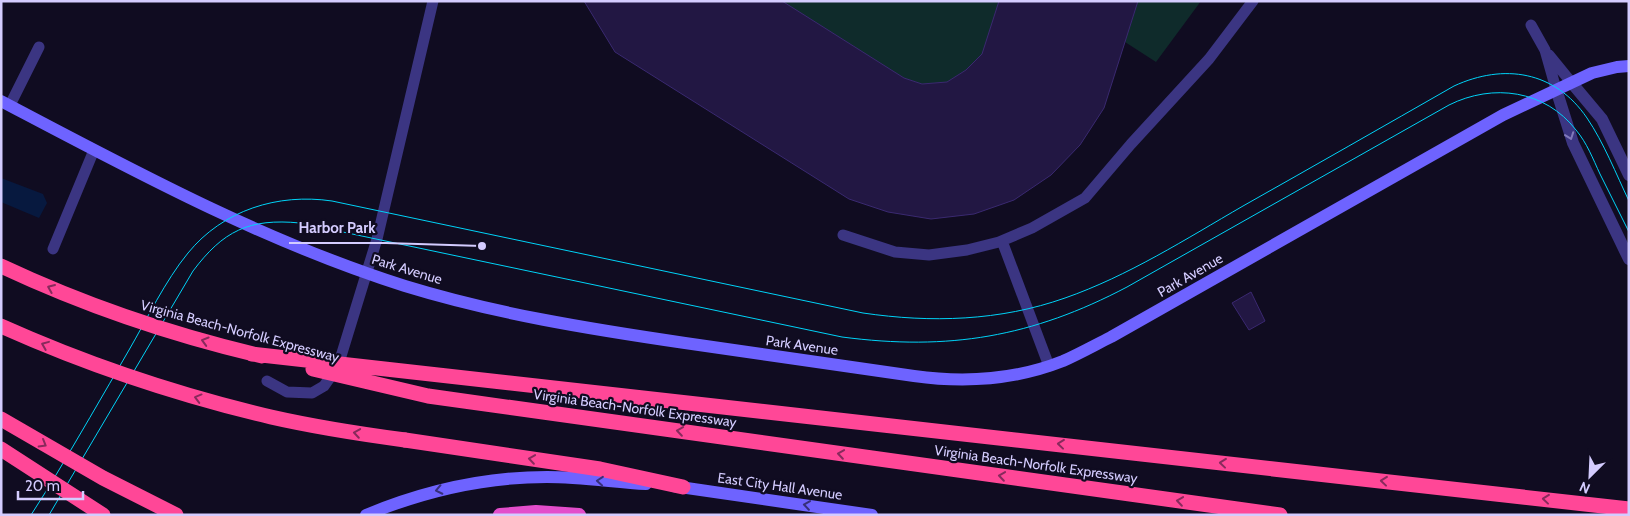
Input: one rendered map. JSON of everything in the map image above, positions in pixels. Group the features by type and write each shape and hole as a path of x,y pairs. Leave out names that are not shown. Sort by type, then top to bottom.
{"highway":[{"name":"Virginia Beach-Norfolk Expressway","path":"1,266 103,308 177,333 252,354 428,396 1280,515"},
{"path":"1,326 105,369 188,396 290,421 600,469 683,487"},
{"path":"252,354 1629,509"},
{"path":"1,419 103,478 176,515"},
{"path":"1,448 103,515"},
{"path":"500,515 536,512 579,515"}],"main road":[{"name":"Park Avenue","path":"5,103 162,186 229,218 294,246 367,273 434,294 535,318 618,333 934,379 994,378 1049,366 1074,356 1111,337 1503,115 1571,82 1601,70 1629,66"},
{"name":"East City Hall Avenue","path":"366,515 430,492 476,482 522,477 571,478 683,487 872,515"}],"street":[{"path":"1571,82 1602,119 1629,175"},
{"path":"1556,89 1573,143 1629,260"}],"lane":[{"path":"267,381 287,392 312,393 324,386 338,366 377,239 433,1"},
{"path":"842,235 895,252 929,255 967,250 1002,242 1023,233 1085,198 1209,58 1253,1"},
{"path":"1531,25 1545,50 1571,82"},
{"path":"5,103 39,47"},
{"path":"1545,50 1556,89"},
{"path":"53,249 94,150"},
{"path":"1002,242 1049,366"}],"green space":[{"path":"584,1 1201,1 1156,62 1125,42 1104,108 1080,145 1051,175 1014,200 974,214 931,219 888,212 849,199 615,52"}],"water":[{"path":"1,178 43,194 47,203 39,218 1,202"}],"building":[{"path":"584,1 782,1 904,78 922,84 947,82 966,70 982,54 999,1 1138,1 1104,108 1080,145 1051,175 1014,200 974,214 931,219 888,212 849,199 615,52"},
{"path":"1251,292 1265,321 1249,330 1232,303"}],"tram line":[{"path":"31,515 164,288 188,253 202,238 218,226 253,208 272,203 312,199 332,201 863,313 914,318 965,318 1040,306 1111,279 1178,244 1454,86 1491,75 1510,74 1544,81 1560,90 1574,102 1587,118 1599,138 1629,201"},
{"path":"49,515 193,271 215,246 239,230 252,225 282,222 300,223 842,337 881,341 954,341 989,336 1023,328 1057,318 1092,304 1127,287 1449,105 1466,98 1500,93 1517,94 1549,106 1576,130 1590,151 1629,232"}],"place":[{"name":"Harbor Park","path":"482,246"}]}
